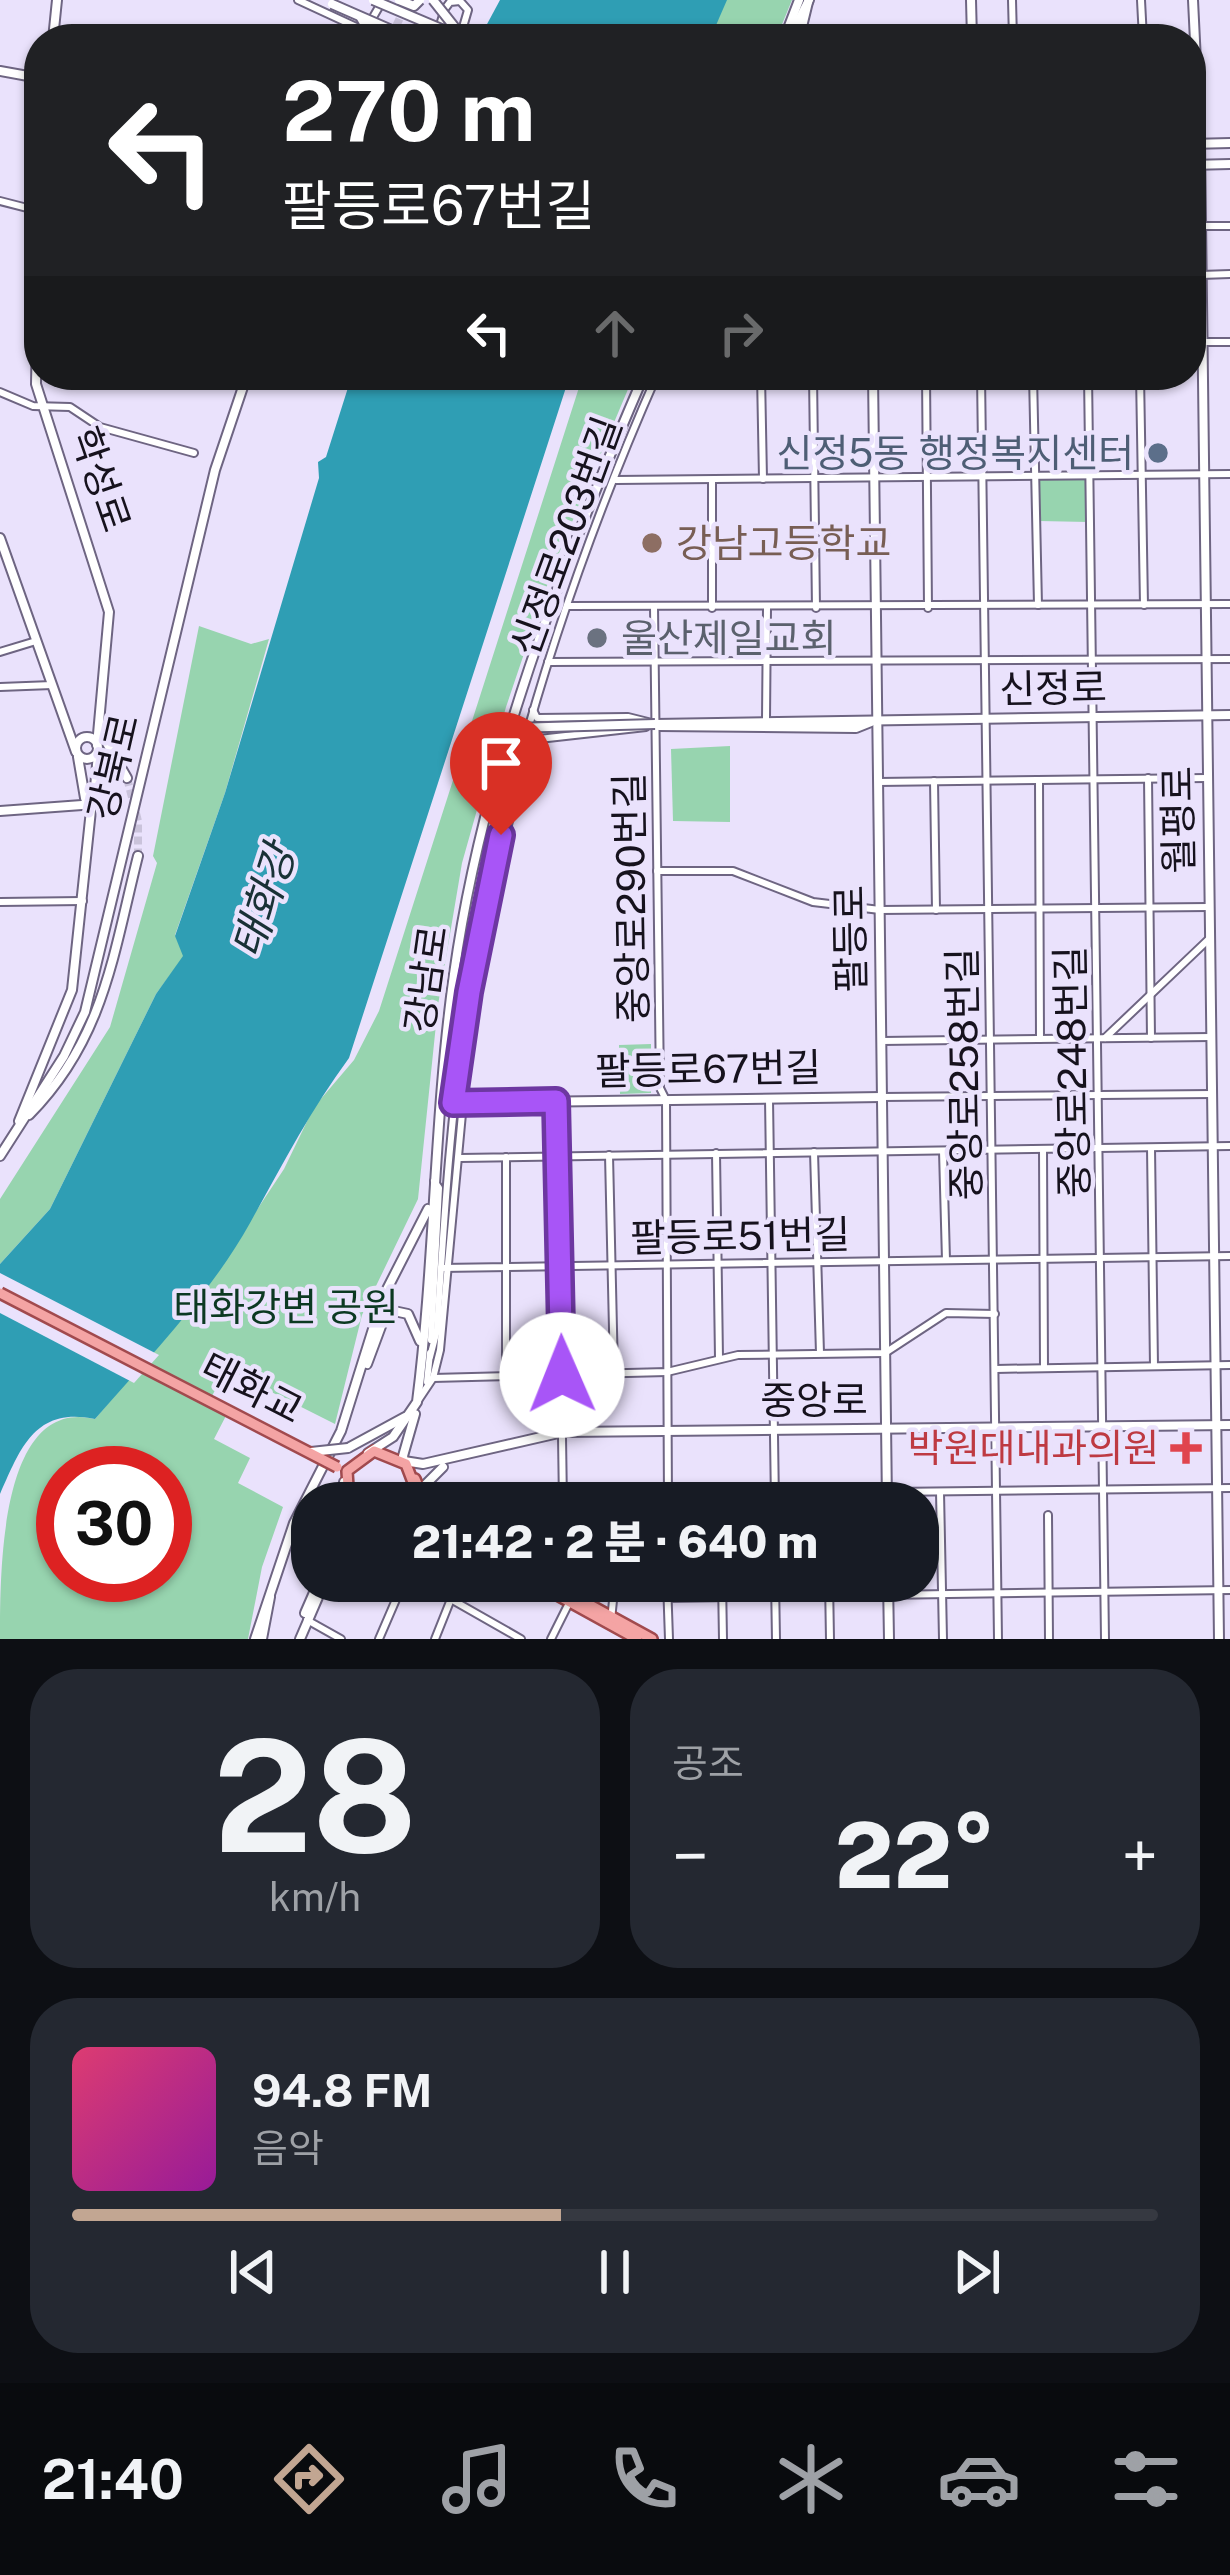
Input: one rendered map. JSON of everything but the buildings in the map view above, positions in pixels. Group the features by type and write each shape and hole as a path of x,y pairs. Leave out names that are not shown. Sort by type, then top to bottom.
{"main road":[{"path":"373,0 428,24"},
{"path":"399,0 414,6 420,0"},
{"path":"433,0 451,24"},
{"path":"328,2 376,24"},
{"path":"359,17 364,24"},
{"name":"학성로","path":"40,390 110,612 98,744"},
{"name":"강북로","path":"0,1156 64,1056 85,1012 215,470 242,390"},
{"name":"강남로","path":"404,1461 426,1355 432,1202 454,971 513,728 552,603 638,390"},
{"name":"팔등로","path":"873,390 887,1482"},
{"name":"월평로","path":"1198,390 1207,660 1219,1639"},
{"path":"0,538 77,754 88,803"},
{"name":"신정로","path":"513,728 1230,715"},
{"name":"신정로","path":"699,724 766,718 830,723"},
{"path":"77,754 78,742 98,744 128,778"},
{"path":"16,1129 66,1011 83,902 88,803 98,744"},
{"path":"77,754 92,758 98,744"},
{"path":"0,811 88,803"},
{"path":"16,1129 86,1043 98,1014 138,856"},
{"name":"팔등로67번길","path":"458,1103 882,1097"},
{"path":"363,1370 383,1298 432,1202"},
{"name":"태화교","path":"0,1293 343,1473"},
{"path":"259,1639 269,1590 383,1321 394,1311 413,1320 426,1355"},
{"path":"310,1452 348,1448 393,1427 416,1405"},
{"path":"344,1482 343,1473 394,1437 416,1405"},
{"name":"중앙로","path":"404,1461 455,1461 563,1432 1230,1425"},
{"path":"368,1453 386,1451 404,1461 416,1482"},
{"path":"426,1482 437,1468 455,1461"},
{"path":"411,1482 412,1474"},
{"path":"296,1638 312,1602"},
{"path":"296,1638 314,1602"},
{"path":"582,1602 637,1639"},
{"path":"888,1602 889,1639"},
{"path":"610,1620 652,1639"}],"street":[{"path":"298,0 348,24"},
{"path":"440,24 448,0"},
{"path":"466,21 472,0"},
{"path":"444,10 450,2 460,2 468,10 466,24"},
{"name":"신정로203번길","path":"426,1355 494,867 532,709 651,390"},
{"path":"761,390 763,480"},
{"path":"813,390 816,608"},
{"path":"926,390 928,608"},
{"name":"중앙로258번길","path":"981,390 998,1639"},
{"path":"1034,390 1038,606"},
{"name":"중앙로248번길","path":"1088,390 1102,1038 1105,1639"},
{"path":"1140,390 1144,605"},
{"path":"0,392 44,407 70,407 100,428 194,452"},
{"path":"616,480 1230,474"},
{"path":"712,480 712,608"},
{"path":"568,606 1230,604"},
{"name":"중앙로290번길","path":"654,608 660,1088 666,1100 668,1482"},
{"path":"766,608 766,718"},
{"path":"0,652 36,641"},
{"path":"548,662 1230,659"},
{"path":"0,687 52,685"},
{"path":"532,709 537,718 628,717 655,724"},
{"path":"494,867 505,847 530,740 630,732 655,724"},
{"path":"1148,778 1151,1037"},
{"path":"878,782 1207,778"},
{"path":"1039,780 1040,1039"},
{"path":"934,781 936,910"},
{"path":"657,871 733,871 813,902 880,910 1209,907"},
{"path":"0,902 83,902"},
{"path":"1102,1038 1210,938"},
{"path":"881,1041 1211,1037"},
{"path":"882,1097 1212,1094"},
{"path":"769,1099 775,1482"},
{"path":"556,1101 563,1482"},
{"path":"416,1405 430,1382 452,1268 460,1158 458,1103"},
{"path":"460,1158 1230,1147"},
{"path":"1151,1148 1154,1367"},
{"path":"1043,1149 1044,1368"},
{"path":"944,1151 946,1260"},
{"path":"814,1152 820,1353"},
{"path":"716,1153 719,1358"},
{"path":"609,1156 614,1372"},
{"path":"506,1157 506,1376"},
{"path":"430,1382 426,1355 439,1188 434,1180"},
{"name":"팔등로51번길","path":"441,1268 1230,1256"},
{"path":"430,1382 667,1372 719,1358 773,1354 885,1353 946,1313 995,1314"},
{"path":"997,1370 1230,1365"},
{"path":"943,1639 940,1492 1230,1488"},
{"path":"1048,1515 1049,1639"},
{"path":"939,1594 1230,1590"},
{"path":"379,1639 395,1602"},
{"path":"435,1639 450,1602"},
{"path":"456,1602 521,1639"},
{"path":"551,1639 564,1602"},
{"path":"610,1620 612,1602"},
{"path":"667,1602 669,1639"},
{"path":"722,1602 723,1639"},
{"path":"776,1602 776,1639"},
{"path":"830,1602 830,1639"},
{"path":"307,1620 341,1639"}],"green space":[{"path":"723,0 792,0 782,24 714,24"},
{"name":"태화강변 공원","path":"578,390 628,390 554,565 506,707 462,863 438,1005 418,1199 362,1315 335,1424 226,1369 212,1396 231,1406 214,1439 250,1458 238,1483 283,1507 262,1567 248,1639 0,1639 5,1533 23,1460 40,1434 64,1419 95,1419 203,1291 284,1169 314,1107 354,1060 379,1011"},
{"path":"1038,480 1088,480 1088,522 1039,521"},
{"path":"199,626 251,644 269,639 225,793 175,935 184,956 156,994 50,1209 0,1264 0,1199 110,1027 157,863 153,856"},
{"path":"730,746 730,822 673,821 671,749"},
{"path":"651,1044 651,1093 620,1094 619,1045"}],"water":[{"path":"500,0 727,0 717,24 487,24"},
{"name":"태화강","path":"347,390 565,390 349,1058 234,1250 197,1301 95,1419 57,1419 32,1435 0,1494 0,1264 50,1209 156,994 183,956 175,936 225,793 319,478 318,462 326,457"}],"pier":[{"path":"0,1273 159,1355 134,1383 0,1313"}],"tunnel":[{"path":"397,24 405,7"},
{"path":"127,778 138,821 138,856"}],"place":[{"name":"신정5동 행정복지센터","path":"1158,453"},
{"name":"강남고등학교","path":"652,543"},
{"name":"울산제일교회","path":"597,638"},
{"name":"박원대내과의원","path":"1186,1448"}],"route":[{"path":"501,835 479,934 453,1103 556,1101 562,1375"}]}
